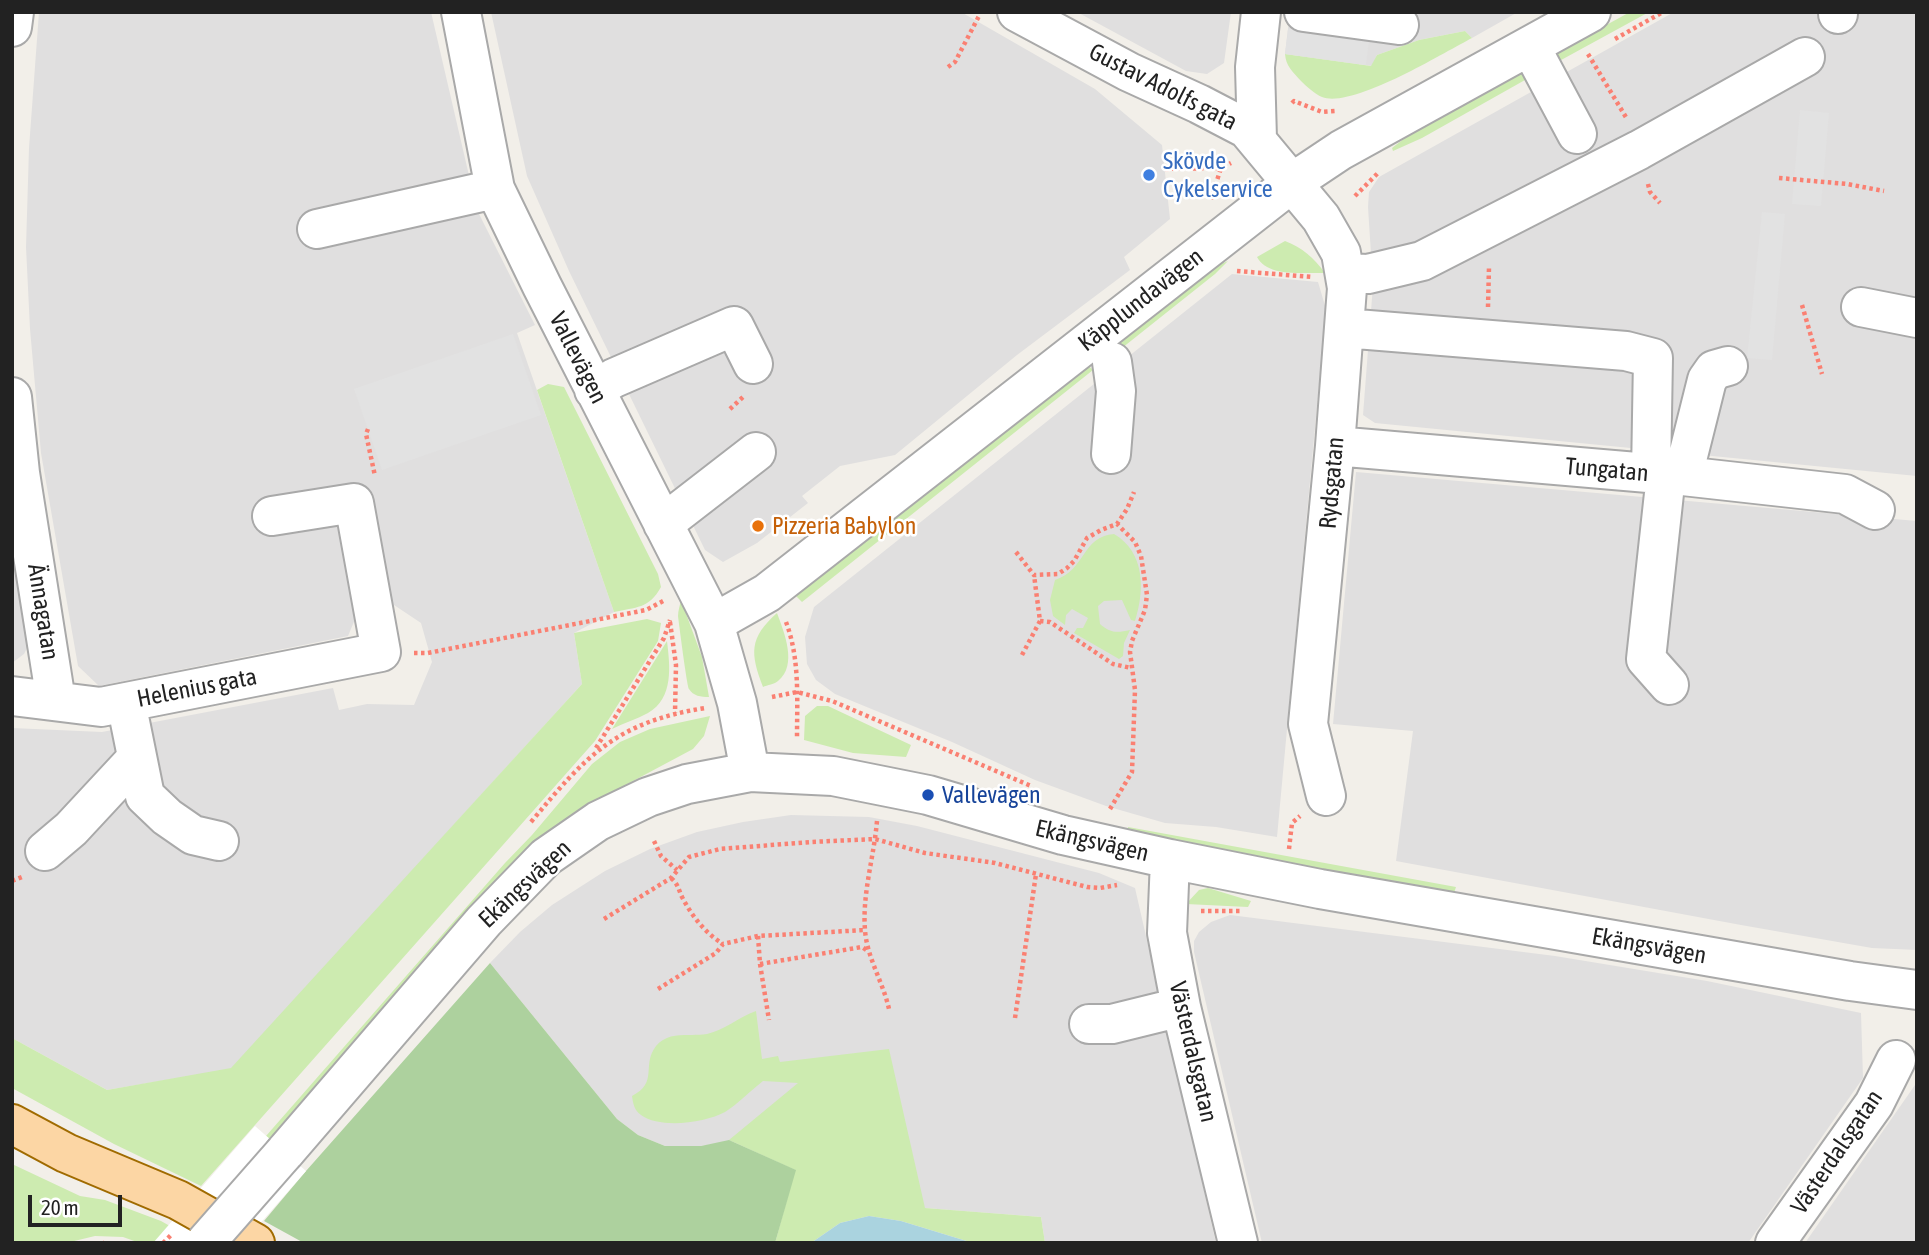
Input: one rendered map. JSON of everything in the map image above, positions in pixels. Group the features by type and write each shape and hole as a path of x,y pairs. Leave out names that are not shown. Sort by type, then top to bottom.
{"main road":[{"path":"12,1124 66,1153 178,1200 255,1243"}],"street":[{"path":"12,27 14,12"},
{"name":"Vallevägen","path":"461,12 495,189 594,390 714,622 737,703 750,772"},
{"name":"Gustav Adolfs gata","path":"1017,12 1129,72 1247,129 1293,182"},
{"path":"1256,139 1255,67 1261,12"},
{"path":"1304,12 1399,25"},
{"name":"Käpplundavägen","path":"714,622 767,593 1114,358 1293,182 1341,150 1591,12"},
{"path":"1530,46 1577,134"},
{"path":"1333,276 1368,274 1422,261 1639,150 1805,57"},
{"name":"Rydsgatan","path":"1293,182 1341,253 1333,276 1347,288 1335,446 1308,724 1326,796"},
{"path":"317,229 495,189"},
{"path":"1861,306 1917,318"},
{"path":"594,390 614,378 734,326 753,364"},
{"path":"1345,328 1626,351 1653,358 1667,475 1646,659 1668,685"},
{"path":"1111,454 1116,391 1114,358"},
{"path":"1667,475 1707,380 1714,370 1728,366"},
{"name":"Ännagatan","path":"12,397 19,500 57,701"},
{"name":"Tungatan","path":"1335,446 1667,475 1845,494 1875,510"},
{"path":"663,524 756,452"},
{"path":"272,516 354,503 381,652"},
{"name":"Helenius gata","path":"12,696 101,707 381,652"},
{"path":"126,702 145,796 167,817 193,835 219,841"},
{"path":"45,851 71,829 138,758"},
{"name":"Ekängsvägen","path":"205,1243 484,921 546,857 598,821 648,797 707,779 750,772 833,776 928,795 1063,835 1320,889 1850,981 1917,990"},
{"name":"Västerdalsgatan","path":"1170,859 1167,933 1181,1007 1238,1243"},
{"path":"1089,1024 1112,1024 1181,1007"},
{"name":"Västerdalsgatan","path":"1775,1243 1874,1104 1896,1060"}],"path":[{"path":"947,67 955,62 979,16"},
{"path":"1288,107 1294,101 1322,113 1336,111"},
{"path":"1165,169 1221,169"},
{"path":"1779,178 1847,184 1884,191"},
{"path":"1355,196 1361,191 1357,181"},
{"path":"1476,233 1489,257 1487,340"},
{"path":"1255,264 1261,273"},
{"path":"1229,270 1333,276"},
{"path":"1802,305 1822,374"},
{"path":"1034,575 1058,574 1067,568 1087,538 1117,524 1134,492"},
{"path":"1108,813 1132,772 1135,690 1131,668 1132,641 1142,618 1147,595 1141,556 1135,542 1117,524"},
{"path":"1016,552 1034,575 1040,621 1022,655"},
{"path":"381,652 428,653 646,610 662,602 674,638 675,713"},
{"path":"783,616 792,638 797,692 797,739"},
{"path":"670,620 664,638 594,752 627,730 675,713 711,707"},
{"path":"1040,621 1050,622 1113,664 1131,668"},
{"path":"767,698 797,692 832,701 1034,788"},
{"path":"877,818 868,879 865,930 869,951 889,1009"},
{"path":"1283,822 1292,823"},
{"path":"604,919 671,877 689,857 720,849 875,839 925,853 995,863 1087,887 1123,884"},
{"path":"654,841 661,856 677,870"},
{"path":"1276,847 1303,852"},
{"path":"1015,1018 1036,874"},
{"path":"671,877 679,886 682,896 706,934 723,944"},
{"path":"658,989 716,953 723,944 758,936 865,930"},
{"path":"758,936 769,1020"},
{"path":"760,964 862,947 869,951"}],"shaded area":[{"path":"39,12 431,12 477,210 535,325 517,333 614,612 574,633 582,684 237,1064 231,1069 107,1090 12,1038 12,728 102,732 333,688 339,710 367,704 414,705 432,662 421,623 382,597 363,600 348,636 99,686 78,666 41,453 30,329 26,247 29,148"},
{"path":"491,12 961,12 1095,89 1162,145 1170,219 1124,257 1130,270 1017,355 895,455 840,466 802,496 808,503 757,543 723,562 705,550 569,271 527,176"},
{"path":"1077,12 1231,12 1224,63 1207,74 1186,71"},
{"path":"1290,12 1518,12 1472,38 1465,31 1419,40 1377,55 1372,66 1285,54"},
{"path":"1674,12 1917,12 1917,476 1375,423 1363,415 1373,285 1369,192 1379,177"},
{"path":"1288,29 1369,40 1366,65 1285,54"},
{"path":"1800,110 1829,113 1821,206 1792,204"},
{"path":"1762,212 1785,214 1772,360 1747,358"},
{"path":"1232,274 1318,282 1326,309 1277,837 1216,827 1165,823 1106,806 1035,780 952,742 835,694 816,680 807,664 805,637 814,607"},
{"path":"513,334 541,415 382,470 354,389"},
{"path":"1356,472 1917,521 1917,950 1872,948 1396,861 1413,731 1333,724"},
{"path":"12,555 29,644 24,654 12,663"},
{"path":"791,815 869,817 917,826 1099,873 1135,888 1216,1243 1045,1243 1041,1217 925,1208 732,1141 701,1146 665,1146 638,1135 617,1119 490,963 520,932 552,905 605,871 650,849 697,832"},
{"path":"1230,915 1555,956 1707,981 1861,1013 1863,1078 1748,1243 1262,1243 1194,952 1194,941 1199,932 1211,922"},
{"path":"1915,1085 1917,1243 1805,1243"}],"green space":[{"path":"1630,12 1649,12 1552,65 1548,57"},
{"path":"1465,31 1472,38 1420,66 1375,88 1336,99 1316,94 1301,81 1290,68 1285,54 1371,66 1377,55 1419,40"},
{"path":"1522,72 1525,80 1422,138 1393,151 1392,148 1410,134"},
{"path":"1285,241 1307,254 1325,273 1278,271 1262,264 1257,257"},
{"path":"1228,261 1122,348 1116,341 1211,268"},
{"path":"1087,364 1093,370 802,602 796,596"},
{"path":"548,384 564,387 658,574 661,587 652,599 641,606 614,612 537,390"},
{"path":"1114,534 1132,551 1137,561 1141,585 1135,621 1131,620 1122,600 1104,601 1098,606 1100,624 1104,627 1114,632 1130,630 1124,643 1123,656 1119,659 1074,633 1077,628 1083,628 1088,618 1072,609 1066,615 1065,625 1053,616 1050,600 1055,580 1073,569 1096,541"},
{"path":"681,600 702,657 709,697 698,696 689,689 678,616"},
{"path":"777,613 788,648 787,666 778,681 763,687 754,655 755,647 761,630"},
{"path":"647,619 661,623 658,641 595,741 201,1186 114,1144 12,1088 12,1038 107,1090 231,1068 582,684 574,633"},
{"path":"667,641 668,681 662,699 648,713 612,729"},
{"path":"817,706 828,706 911,745 906,757 853,753 804,740 805,716"},
{"path":"710,716 704,736 693,749 575,812 535,843 271,1140 266,1136 592,764 620,742 650,729"},
{"path":"1128,827 1456,887 1454,893 1127,834"},
{"path":"1208,888 1251,901 1248,907 1186,904 1199,890"},
{"path":"490,963 617,1119 638,1135 665,1146 701,1146 729,1140 796,1170 775,1243 304,1243 264,1221"},
{"path":"756,1011 762,1059 778,1056 780,1062 889,1049 925,1208 1041,1217 1045,1243 973,1243 901,1221 869,1216 840,1223 811,1243 775,1243 795,1170 729,1140 798,1083 763,1081 725,1112 683,1123 659,1122 641,1115 635,1109 632,1096 645,1085 652,1053 661,1041 673,1036 714,1032"},
{"path":"12,1164 80,1196 105,1200 161,1221 200,1243 140,1243 123,1237 95,1236 66,1243 12,1243"}],"water":[{"path":"869,1216 901,1221 973,1243 811,1243 840,1223"}],"pier":[{"path":"255,1126 306,1171 243,1243 153,1243"}],"place":[{"name":"Skövde Cykelservice","path":"1149,175"},
{"name":"Pizzeria Babylon","path":"758,526"},
{"name":"Vallevägen","path":"928,795"}]}
